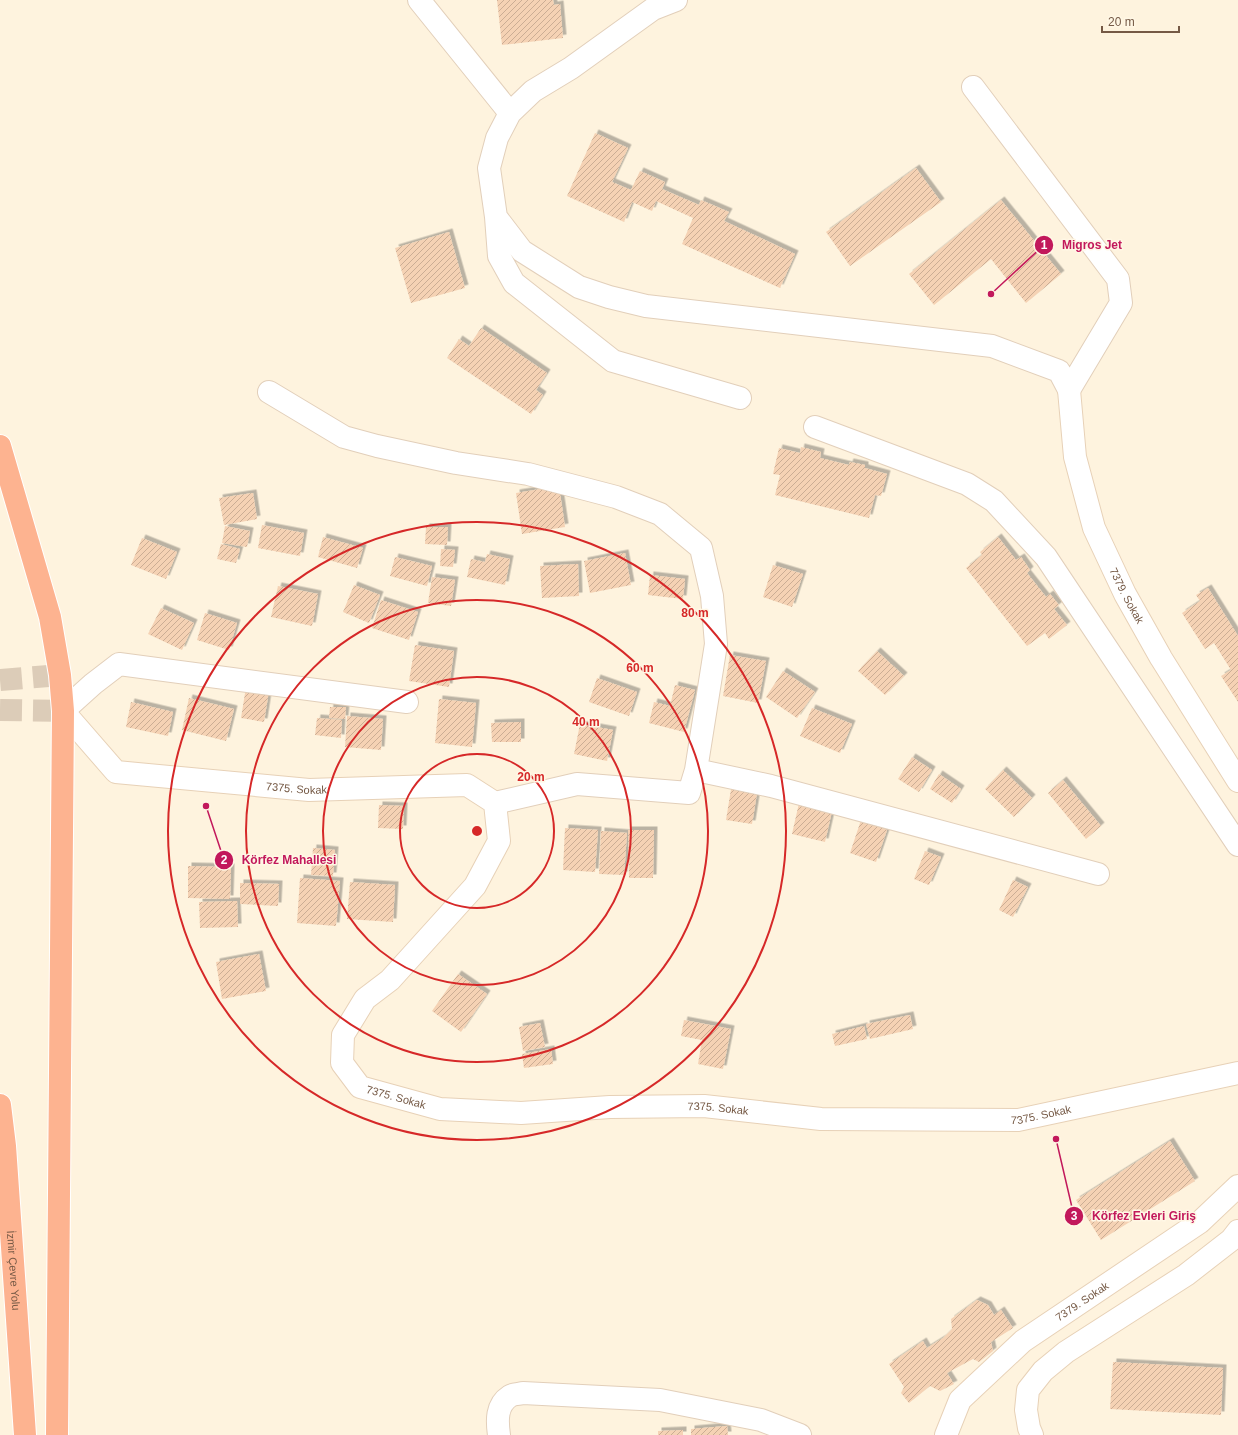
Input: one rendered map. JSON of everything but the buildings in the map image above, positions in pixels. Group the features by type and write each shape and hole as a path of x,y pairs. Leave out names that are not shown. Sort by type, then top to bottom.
{"highway":[{"path":"0,446 50,617 60,674 63,711 57,1435"},
{"name":"İzmir Çevre Yolu","path":"0,1105 5,1146 25,1435"}],"street":[{"path":"419,0 510,113"},
{"path":"676,0 653,9 571,68 533,91 510,113 497,138 489,168 496,216 499,256 514,283 612,361 740,398"},
{"path":"973,87 1118,279 1122,303 1069,390"},
{"path":"496,216 522,251 579,287 609,297 646,306 992,346 1059,371 1069,390"},
{"name":"7379. Sokak","path":"1069,390 1075,457 1094,528 1125,594 1161,658 1238,781"},
{"path":"269,392 344,437 377,446 456,463 528,474 616,497 660,514 701,548 712,596 716,644 696,770 690,794 577,784 494,803"},
{"path":"815,427 967,484 994,501 1046,558 1238,844"},
{"path":"63,711 93,684 119,664 407,702"},
{"name":"7375. Sokak","path":"63,711 116,772 309,790 467,785 494,803 499,841 475,886 390,980 365,999 343,1035 342,1063 360,1086 440,1108 521,1113 610,1107 704,1106 821,1119 1018,1120 1238,1073"},
{"path":"696,770 771,786 1098,874"},
{"name":"7379. Sokak","path":"946,1435 960,1400 1023,1341 1200,1222 1238,1186"},
{"path":"1032,1435 1029,1428 1026,1410 1028,1390 1043,1371 1066,1352 1186,1275 1226,1244 1238,1231"},
{"path":"498,1435 497,1419 500,1405 510,1396 522,1393 660,1400 758,1427 800,1435"}],"tunnel":[{"path":"0,680 60,675"},
{"path":"0,710 63,711"}],"place":[{"name":"Migros Jet","path":"991,294"},
{"name":"Körfez Mahallesi","path":"206,806"},
{"name":"Körfez Evleri Giriş","path":"1056,1139"}]}
